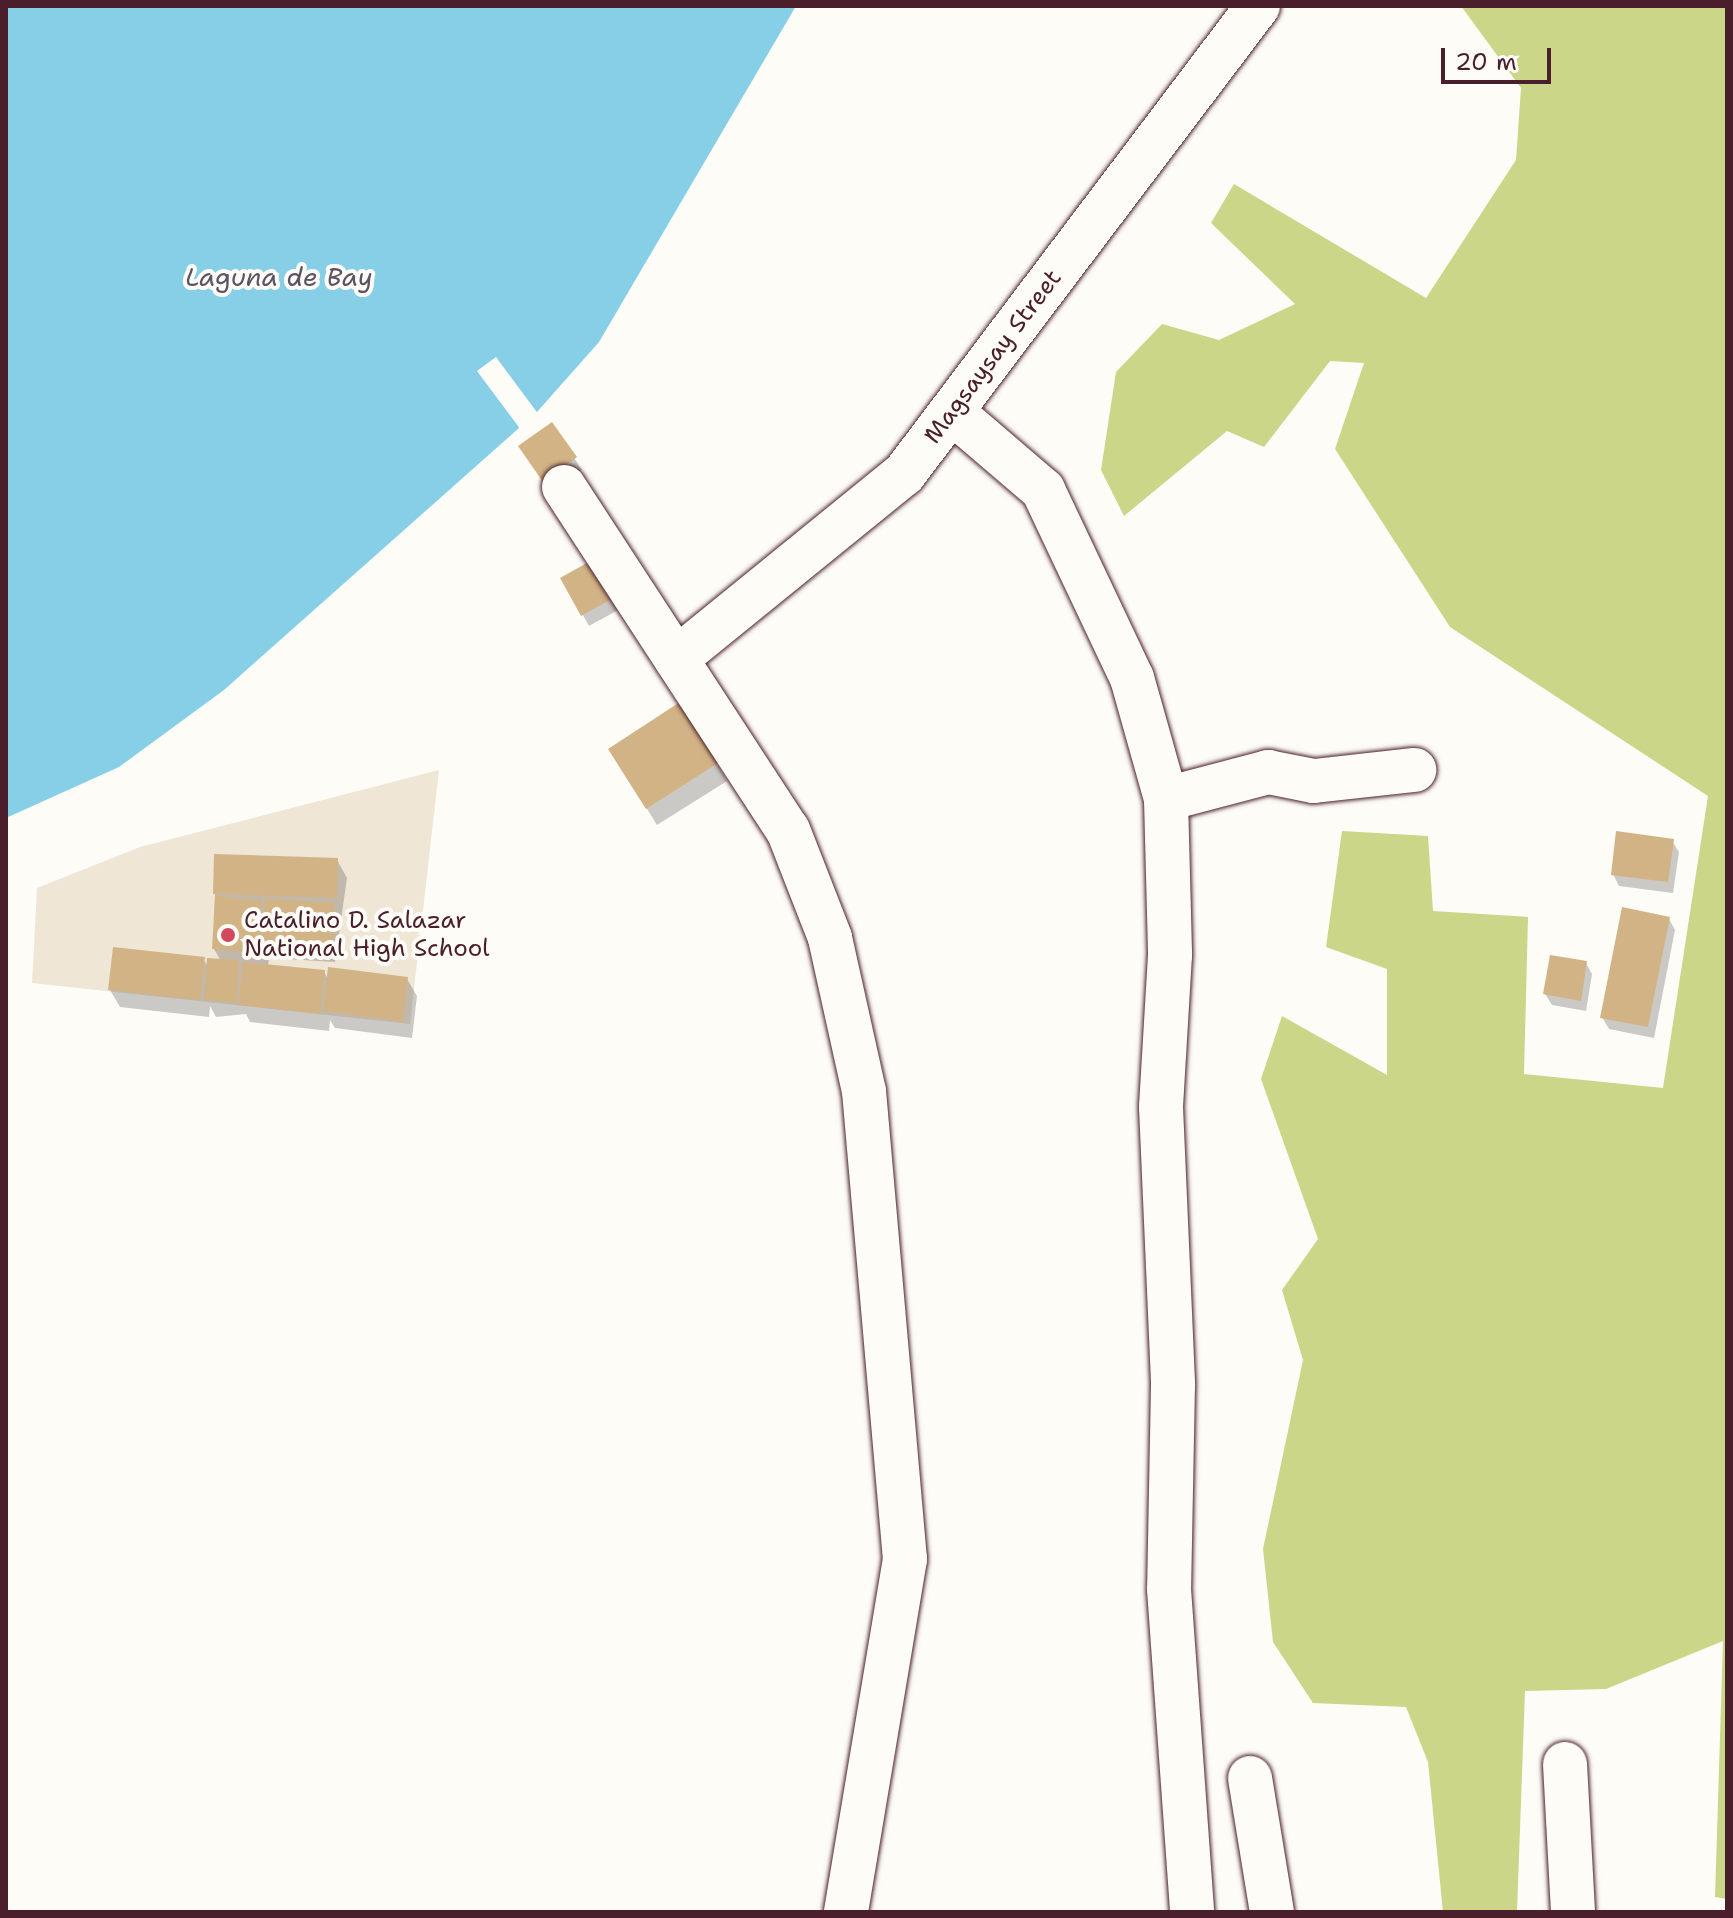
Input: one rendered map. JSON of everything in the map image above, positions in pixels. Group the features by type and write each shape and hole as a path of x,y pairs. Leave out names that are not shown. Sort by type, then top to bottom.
{"street":[{"name":"Magsaysay Street","path":"676,659 904,474 1258,6"},
{"path":"952,412 1043,490 1132,678 1166,799 1170,955 1161,1107 1173,1385 1169,1589 1192,1912"},
{"path":"564,487 788,830 830,938 864,1091 905,1559 846,1912"},
{"path":"1166,799 1268,772 1314,781 1414,770"},
{"path":"1565,1764 1573,1912"},
{"path":"1250,1778 1272,1912"}],"shaded area":[{"name":"Catalino D. Salazar National High School","path":"439,770 410,1024 32,983 37,888 140,847"}],"green space":[{"path":"1461,6 1727,6 1727,1899 1715,1897 1723,1641 1606,1689 1525,1691 1517,1912 1443,1912 1428,1762 1406,1707 1313,1703 1273,1642 1263,1549 1303,1360 1282,1290 1318,1239 1261,1079 1282,1016 1387,1075 1387,969 1326,947 1342,831 1428,836 1433,911 1528,917 1524,1074 1663,1088 1708,796 1450,627 1335,449 1364,363 1330,361 1264,447 1227,431 1124,516 1101,470 1116,372 1162,324 1219,340 1295,304 1211,223 1234,184 1426,298 1516,160 1521,88"}],"water":[{"name":"Laguna de Bay","path":"6,6 796,6 599,342 537,412 224,690 119,767 6,818"}],"pier":[{"path":"496,357 539,415 521,430 477,371"}],"building":[{"path":"552,422 577,457 543,482 518,446"},
{"path":"603,554 624,592 581,616 560,578"},
{"path":"680,702 718,763 646,809 608,749"},
{"path":"1616,831 1674,839 1668,882 1611,875"},
{"path":"214,854 338,858 337,898 213,894"},
{"path":"215,896 262,900 259,953 212,949"},
{"path":"265,898 335,903 333,958 262,953"},
{"path":"1622,907 1670,917 1648,1027 1600,1018"},
{"path":"113,947 205,957 200,1000 108,990"},
{"path":"1550,955 1587,961 1581,1001 1543,994"},
{"path":"207,958 239,960 237,1003 204,1000"},
{"path":"243,962 325,970 320,1014 238,1005"},
{"path":"328,967 408,977 403,1022 323,1011"}],"place":[{"name":"Catalino D. Salazar National High School","path":"228,935"}]}
